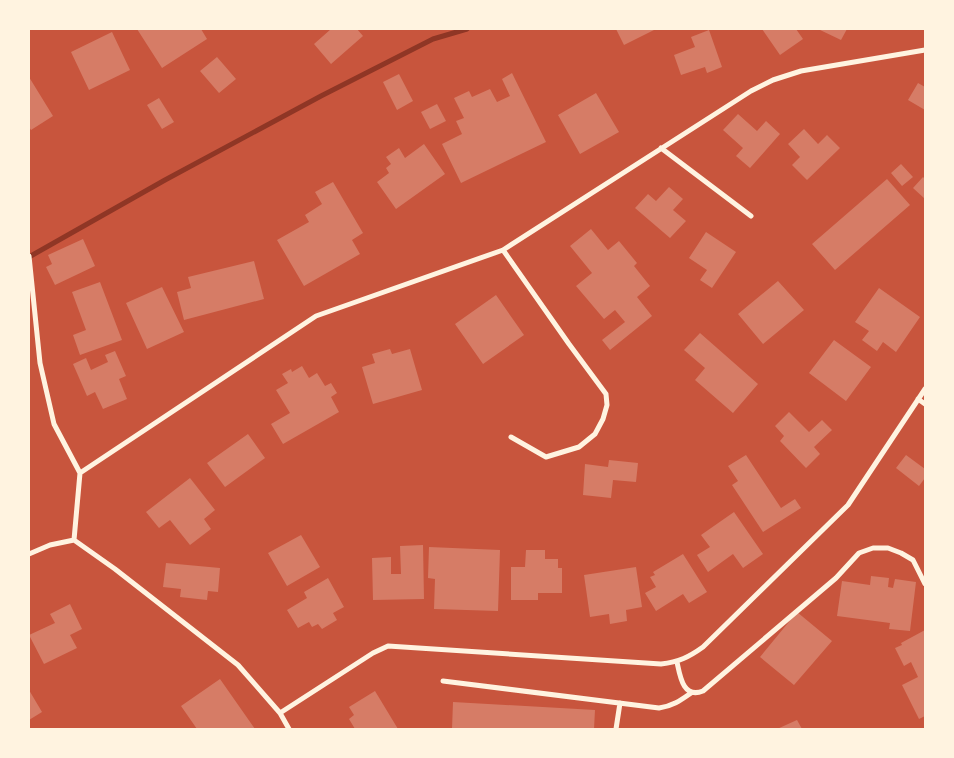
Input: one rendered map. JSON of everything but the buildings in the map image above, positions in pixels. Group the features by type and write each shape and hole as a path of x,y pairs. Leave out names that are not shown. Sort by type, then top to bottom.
{"street":[{"path":"80,473 316,316 503,250 751,91 773,80 801,71 925,50"},
{"path":"661,148 751,216"},
{"path":"503,250 606,394 607,405 603,419 595,434 579,447 546,457 511,437"},
{"path":"29,256 40,363 50,407 54,424 80,473 74,540"},
{"path":"280,713 373,653 388,646 661,664 677,662 691,656 703,647 848,505 925,389"},
{"path":"918,399 925,404"},
{"path":"29,554 50,545 74,540 115,569 238,665 280,713 289,729"},
{"path":"677,662 682,684 691,693 698,694 836,578 859,553 873,548 888,548 901,552 914,560 925,584"},
{"path":"443,680 665,707 678,702 691,693"},
{"path":"616,729 620,703"}],"waterway":[{"path":"29,257 165,180 321,96 433,39 467,29"}]}
